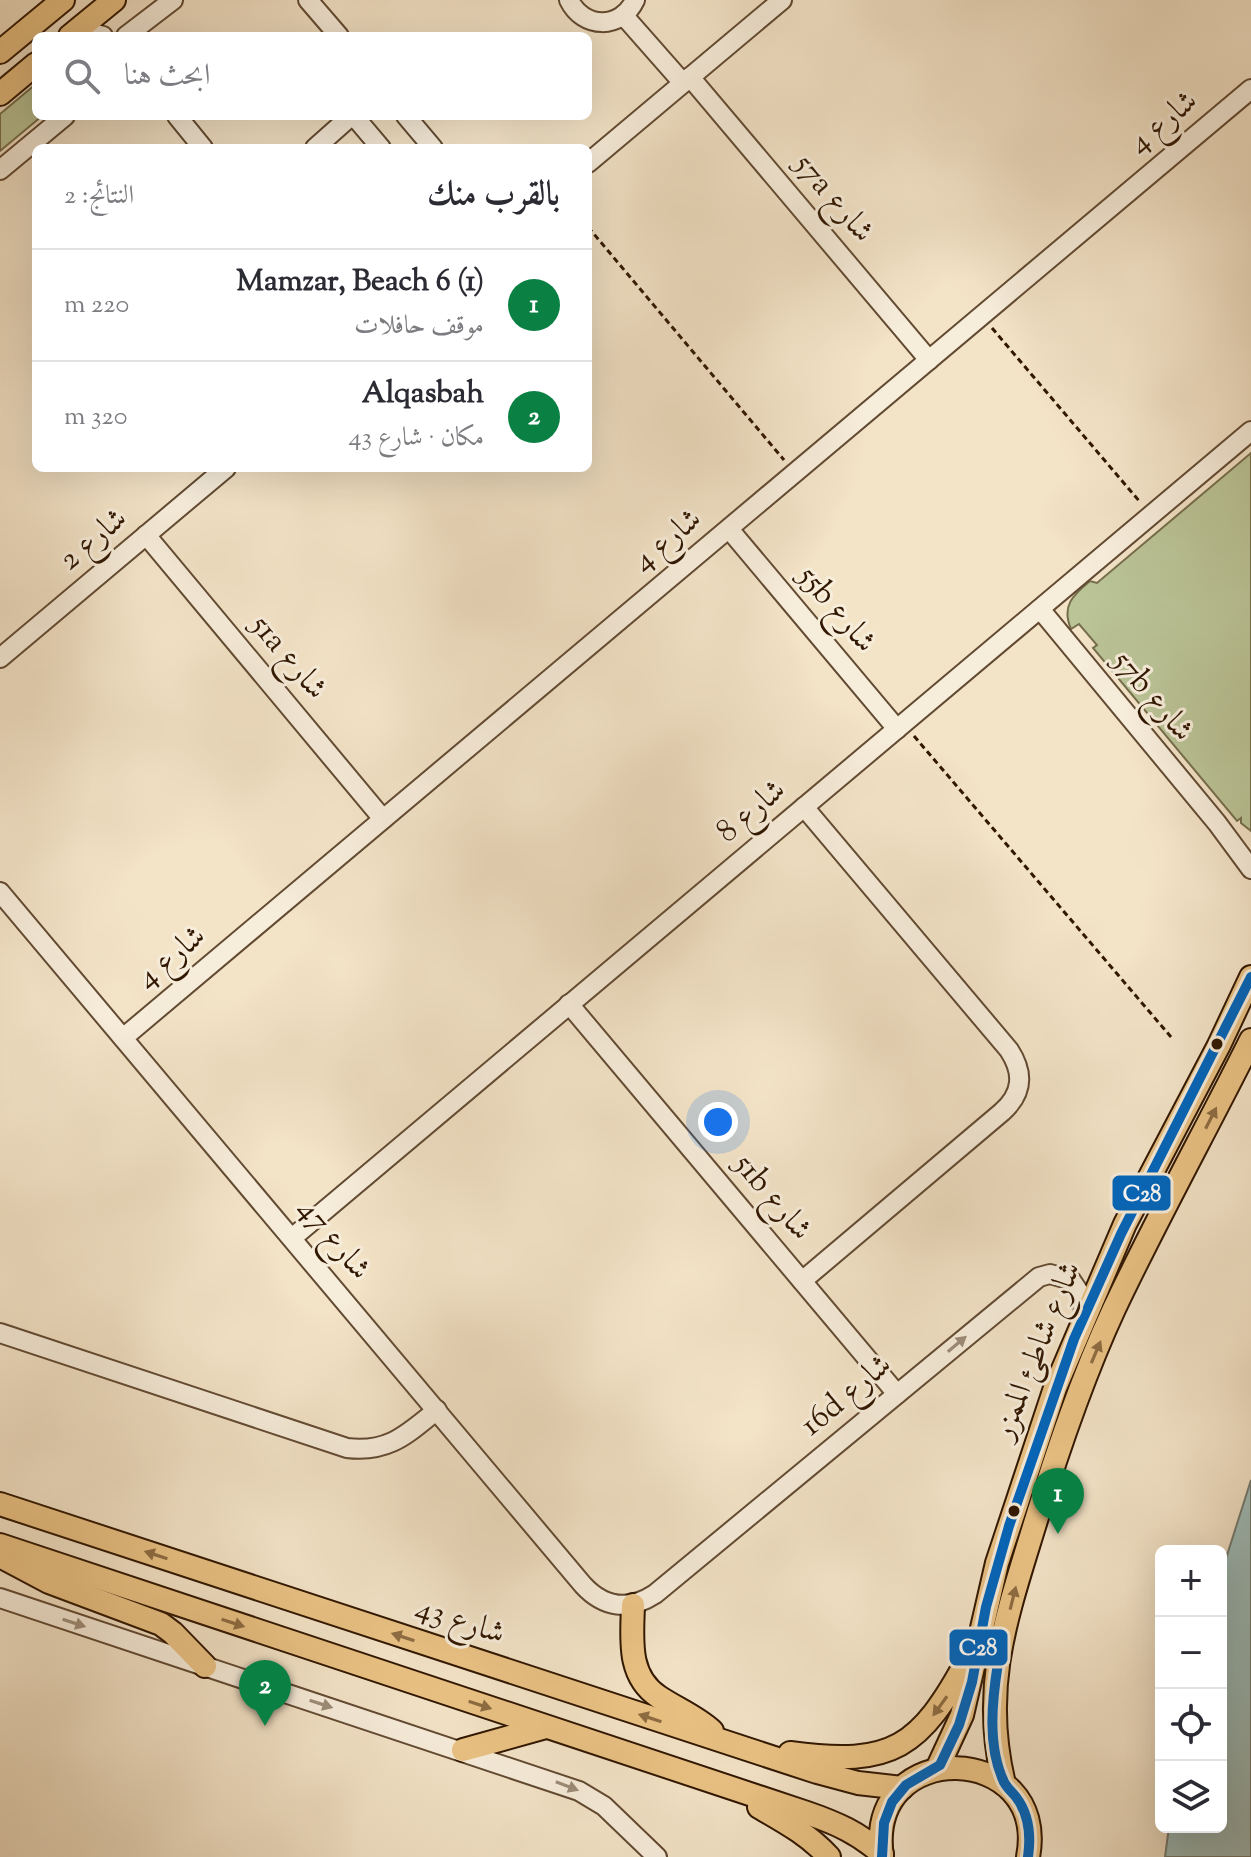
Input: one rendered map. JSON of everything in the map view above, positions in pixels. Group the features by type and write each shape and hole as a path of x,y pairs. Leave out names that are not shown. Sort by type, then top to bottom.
{"main road":[{"path":"0,52 63,0"},
{"path":"75,32 114,0"},
{"path":"0,94 32,67"},
{"name":"شارع شاطئ الممزر","path":"937,1769 962,1715 997,1563 1030,1459 1084,1317 1125,1224 1251,977"},
{"name":"شارع شاطئ الممزر","path":"1004,1784 995,1737 993,1703 996,1674 1019,1575 1053,1465 1113,1312 1251,1040"},
{"name":"شارع 43","path":"0,1504 837,1779 880,1788 902,1788"},
{"path":"0,1545 838,1824 865,1839 882,1856"},
{"path":"0,1556 49,1582 161,1624 205,1666"},
{"path":"633,1605 632,1652 636,1668 644,1683 657,1695 729,1744 845,1759 877,1754 918,1732 939,1710 979,1639"},
{"path":"463,1750 546,1727"},
{"path":"882,1856 884,1819 891,1802 902,1788 937,1769 971,1768 987,1773 1004,1784 1025,1813 1029,1829 1028,1857"},
{"path":"716,1783 796,1828 818,1844 829,1857"}],"street":[{"path":"131,32 173,0"},
{"path":"308,0 336,32"},
{"path":"569,0 581,17 591,22 614,21 624,16 635,0"},
{"path":"592,160 782,0"},
{"name":"57a شارع","path":"624,16 687,80 929,360"},
{"name":"شارع 4","path":"123,1038 1251,89"},
{"path":"0,170 60,120"},
{"path":"180,120 200,144"},
{"path":"320,144 347,120"},
{"path":"356,120 377,144"},
{"path":"409,120 430,144"},
{"name":"شارع 8","path":"292,1238 1251,431"},
{"name":"شارع 2","path":"3,650 221,472"},
{"name":"55b شارع","path":"729,529 900,726"},
{"name":"51a شارع","path":"146,535 383,819"},
{"name":"57b شارع","path":"1040,609 1217,823 1251,869"},
{"path":"802,1281 1013,1102 1019,1089 1020,1075 1017,1062 1009,1050 804,807"},
{"name":"57b شارع","path":"1217,823 1242,843 1251,846"},
{"name":"شارع 47","path":"0,892 593,1595 605,1603 633,1605"},
{"name":"51b شارع","path":"569,1004 897,1394"},
{"name":"16d شارع","path":"633,1605 655,1594 1039,1277 1050,1274 1071,1280 1083,1298 1084,1317"},
{"path":"0,1333 347,1448 386,1446 408,1434 437,1410"},
{"path":"0,1598 579,1791 604,1806 657,1857"}],"path":[{"path":"592,232 795,473"},
{"path":"982,316 1151,515"},
{"path":"900,726 1171,1037"}],"green space":[{"path":"32,87 32,120 37,120 0,151 0,114"},
{"path":"1251,453 1251,831 1241,823 1241,818 1237,821 1093,648 1097,645 1079,624 1071,629 1067,614 1070,602 1084,586 1090,581 1097,583"}],"water":[{"path":"1251,1480 1251,1857 1165,1857 1168,1833 1227,1833 1227,1555"}],"transit line":[{"name":"C28","path":"882,1857 884,1823 892,1802 906,1785 940,1765 959,1725 972,1682 986,1607 1009,1526 1074,1339 1121,1234 1251,977"},
{"name":"C28","path":"998,1663 993,1708 995,1754 1004,1782 1026,1818 1028,1857"}],"place":[{"name":"Mamzar, Beach 6 (1)","path":"1058,1534"},
{"name":"Alqasbah","path":"265,1726"}]}
